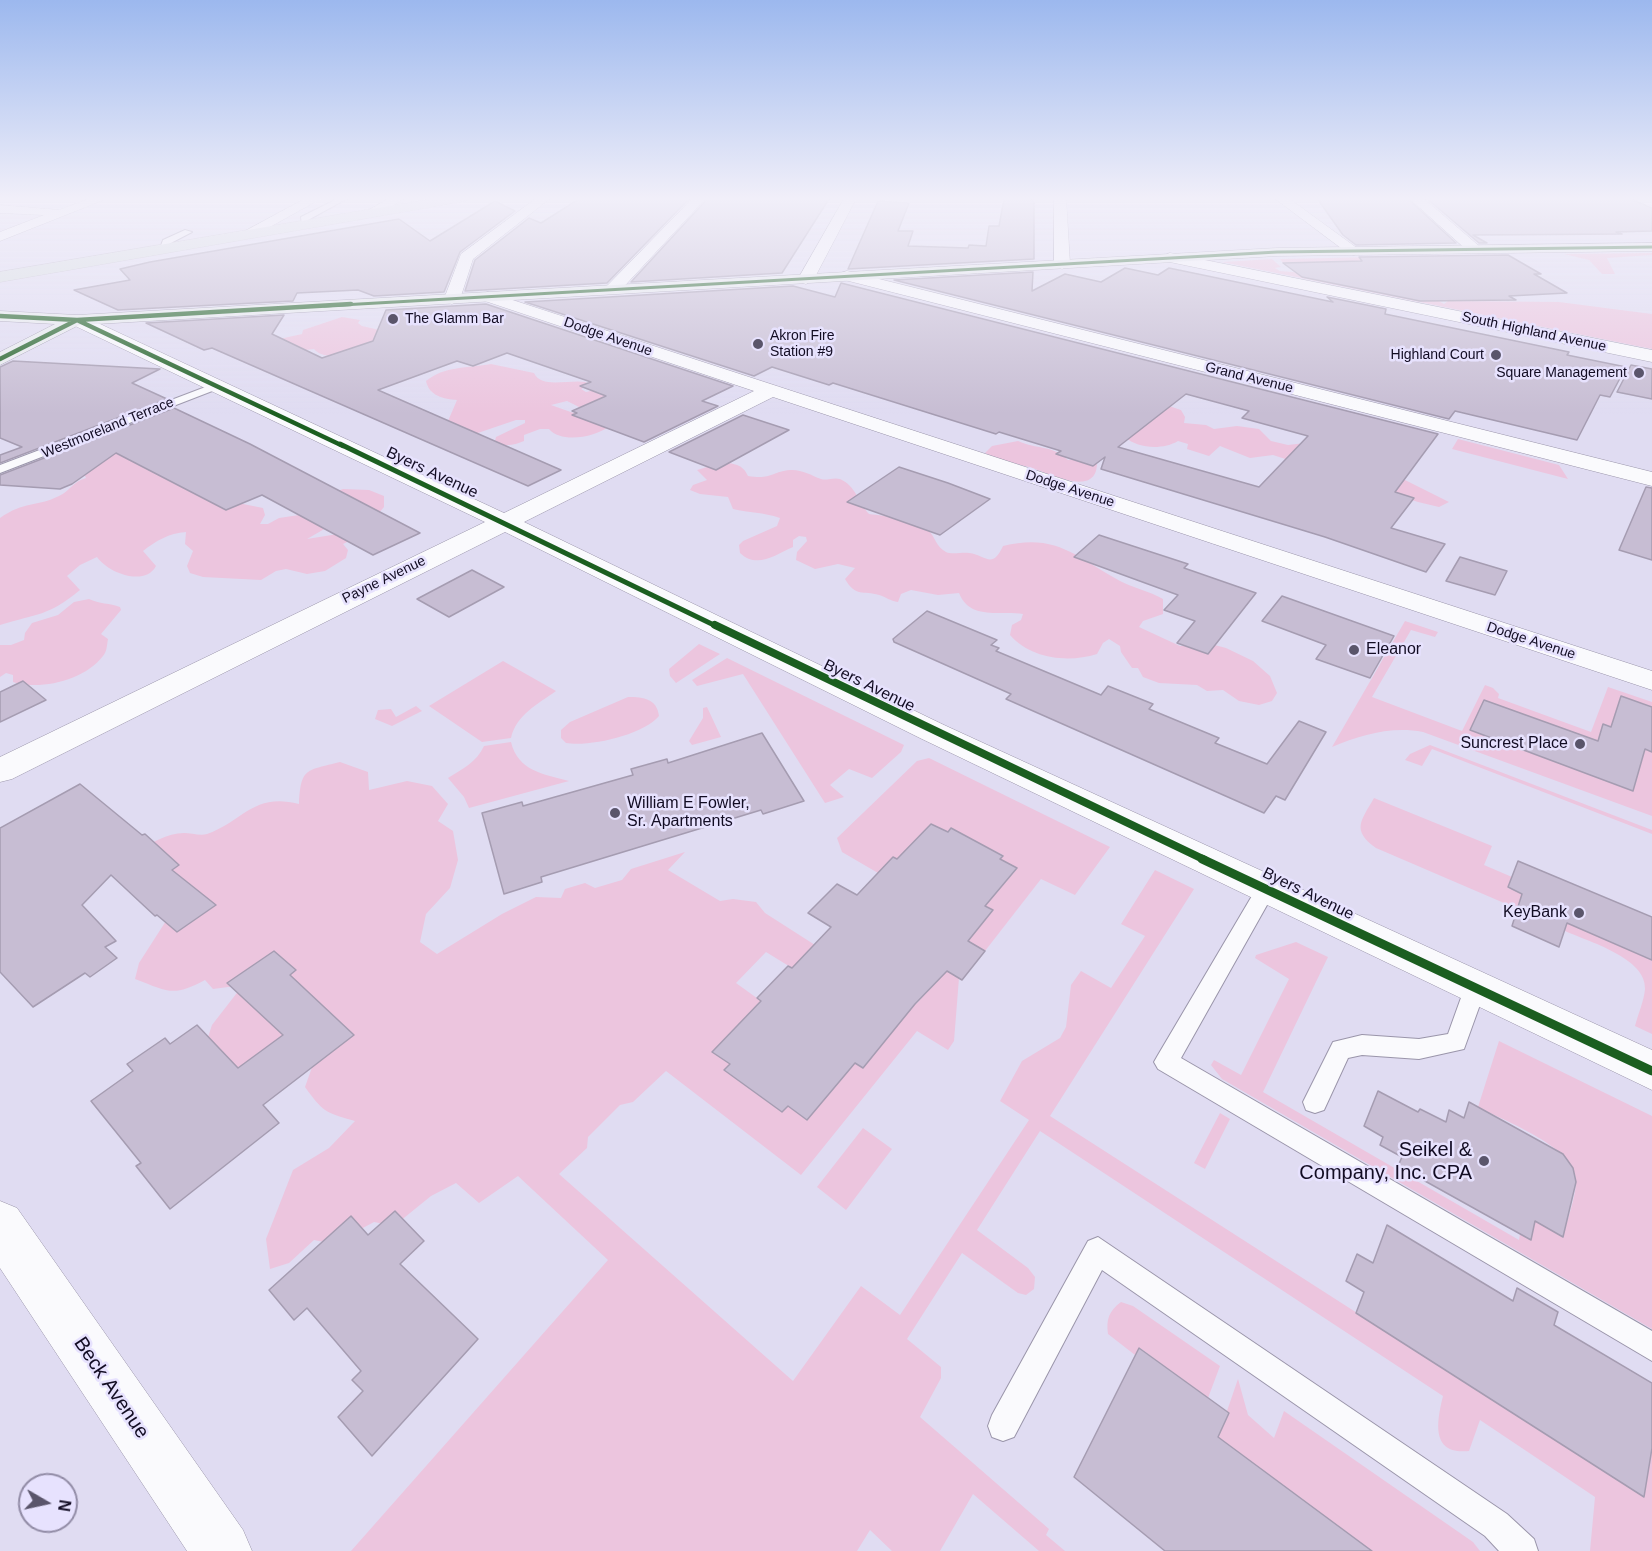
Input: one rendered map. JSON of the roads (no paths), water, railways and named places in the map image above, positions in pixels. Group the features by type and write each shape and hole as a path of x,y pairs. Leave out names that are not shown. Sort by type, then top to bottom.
{"main road":[{"path":"0,277 44,269"},
{"path":"0,316 77,320 966,269"},
{"path":"0,359 77,320"}],"street":[{"path":"452,299 462,269"},
{"path":"612,290 632,269"},
{"path":"806,279 811,269"},
{"name":"South Highland Avenue","path":"1226,269 1652,356"},
{"name":"Grand Avenue","path":"847,276 1652,479"},
{"name":"Dodge Avenue","path":"488,297 1652,681"},
{"name":"Byers Avenue","path":"77,320 504,522 715,627 1652,1071"},
{"name":"Payne Avenue","path":"0,771 770,391"},
{"name":"Beck Avenue","path":"0,1225 222,1551"}],"lane":[{"name":"Westmoreland Terrace","path":"0,469 216,386"},
{"path":"1266,889 1166,1062 1652,1347"},
{"path":"1315,1102 1341,1049 1362,1045 1419,1049 1456,1042 1475,988"},
{"path":"1003,1426 1098,1251 1496,1525 1522,1551"}],"place":[{"name":"The Glamm Bar","path":"393,319"},
{"name":"Akron Fire Station #9","path":"758,344"},
{"name":"Highland Court","path":"1496,355"},
{"name":"Square Management","path":"1639,373"},
{"name":"Eleanor","path":"1354,650"},
{"name":"Suncrest Place","path":"1580,744"},
{"name":"William E Fowler, Sr. Apartments","path":"615,813"},
{"name":"KeyBank","path":"1579,913"},
{"name":"Seikel & Company, Inc. CPA","path":"1484,1161"}]}
